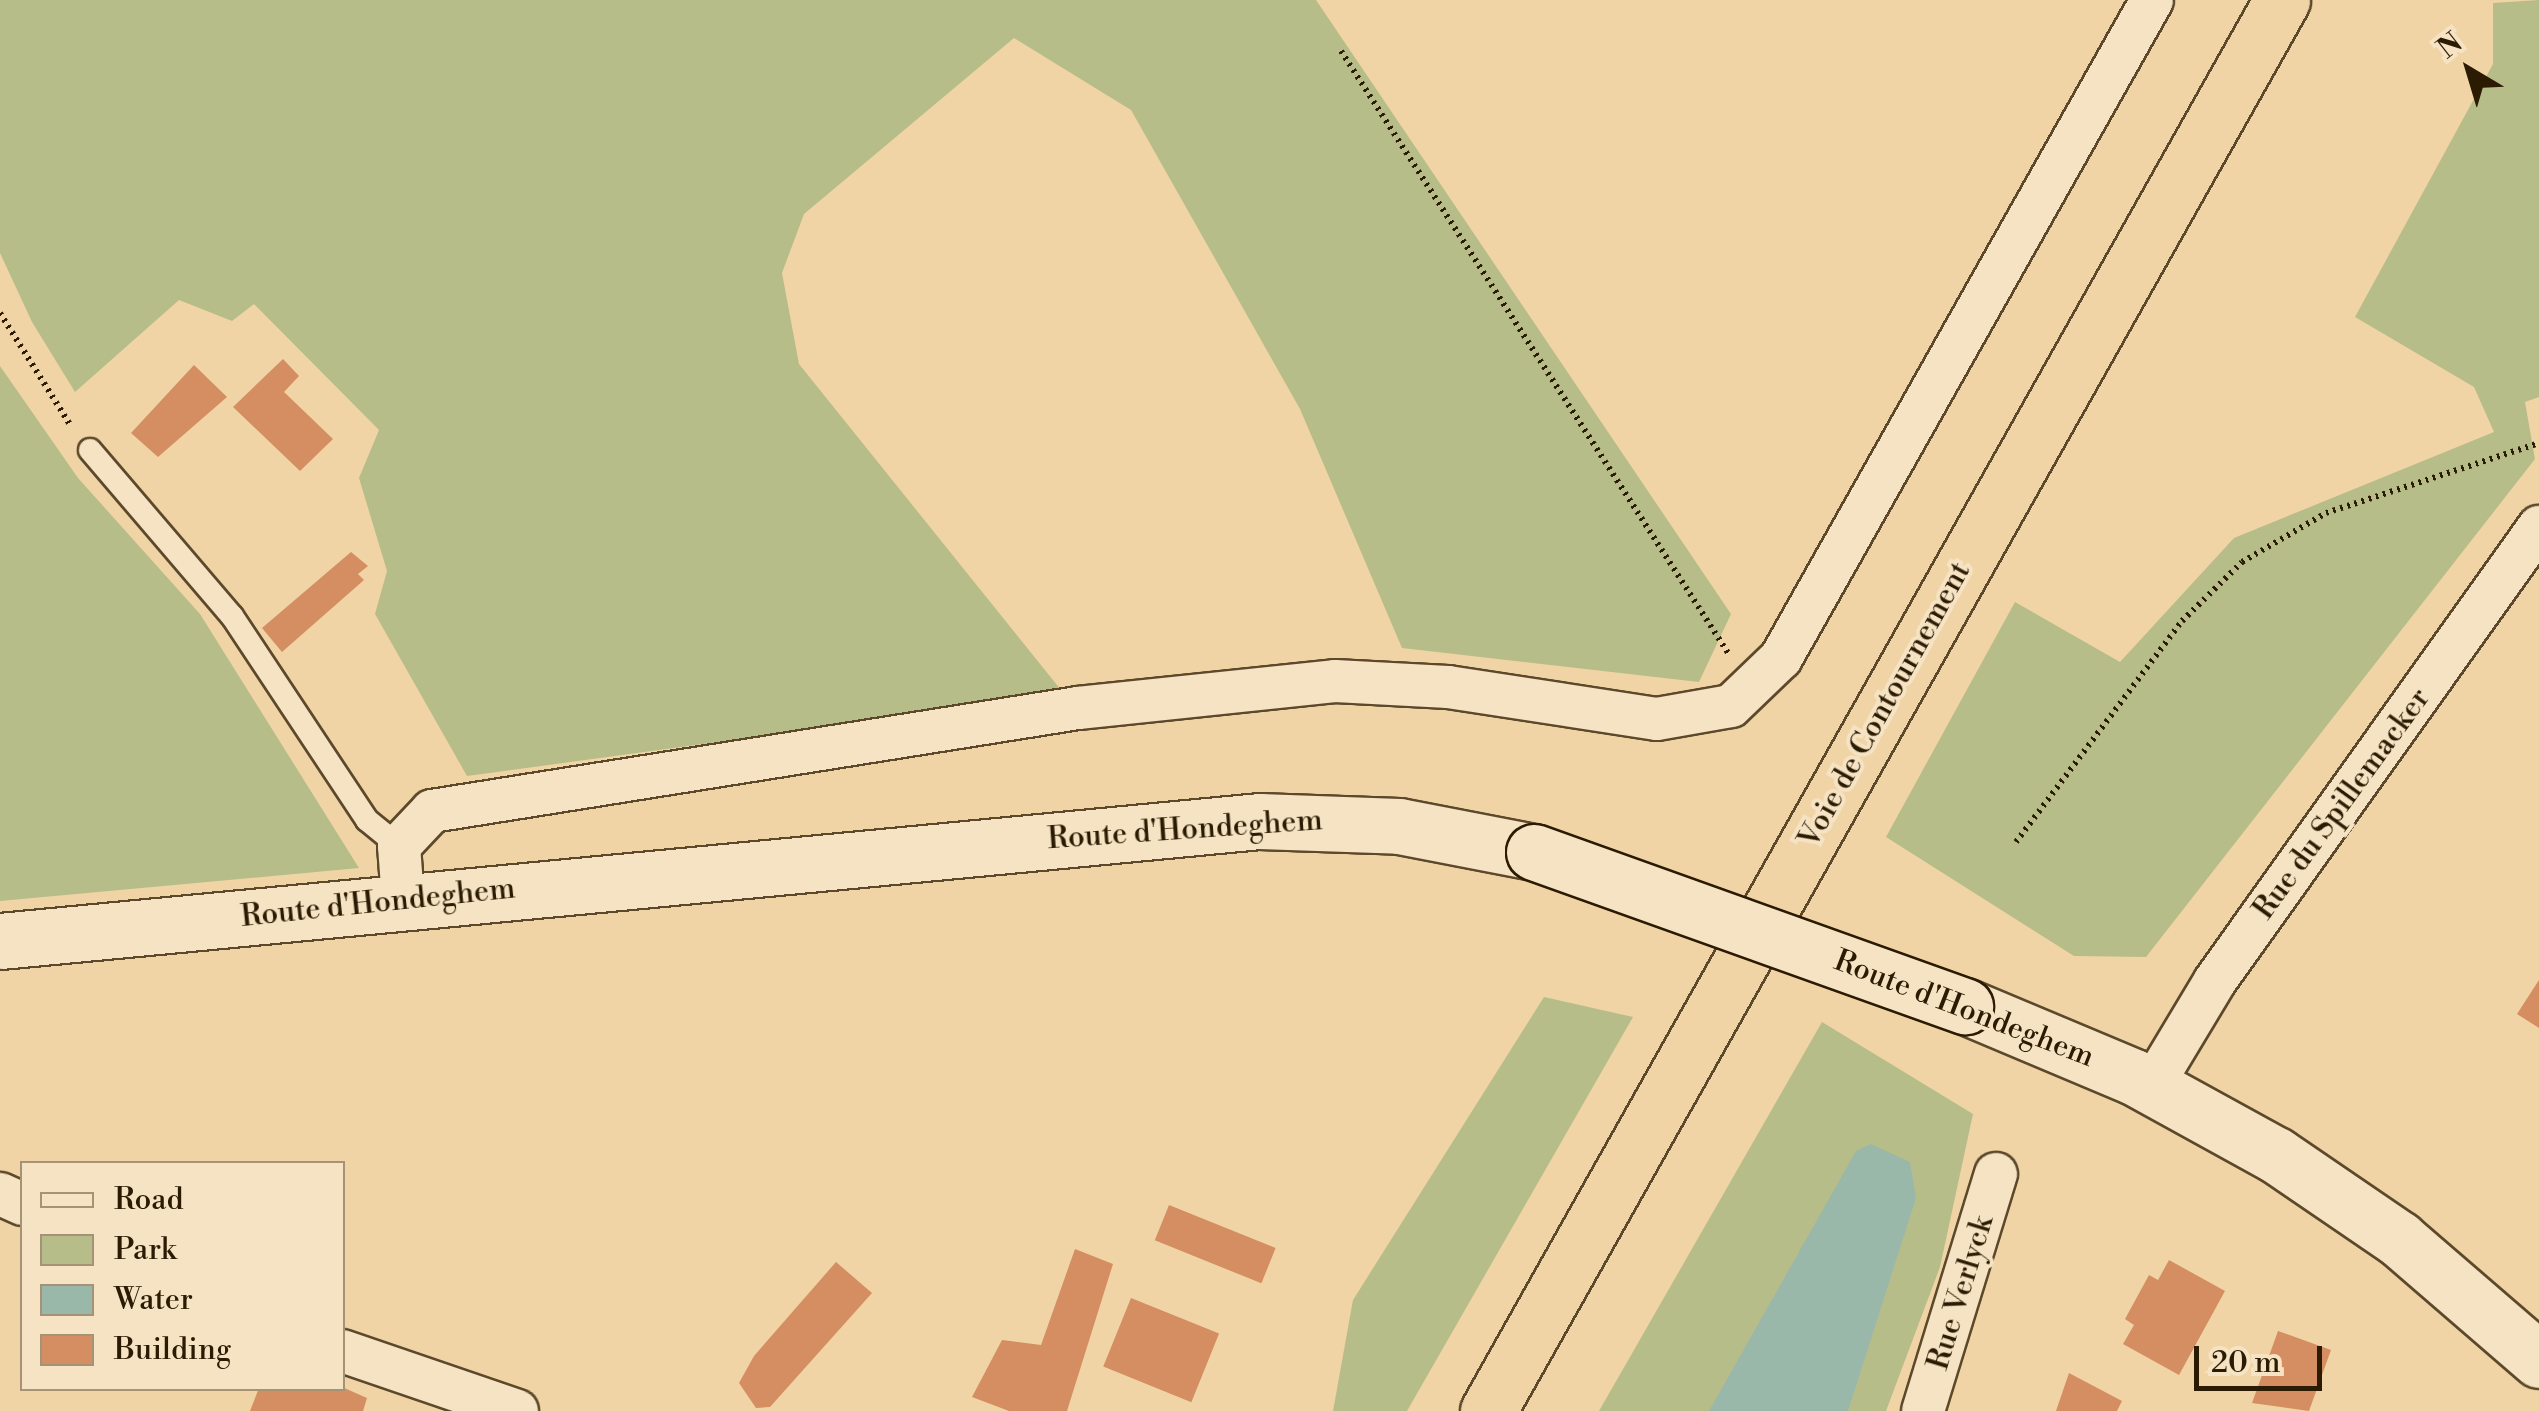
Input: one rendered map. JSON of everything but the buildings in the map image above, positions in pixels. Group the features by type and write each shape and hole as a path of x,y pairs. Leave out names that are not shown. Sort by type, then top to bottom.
{"highway":[{"name":"Voie de Contournement","path":"1488,1411 2282,0"}],"street":[{"path":"403,900 399,846 432,811 1218,689 1389,682 1670,719 1707,716 1752,692 1781,658 2152,0"},
{"name":"Rue du Spillemacker","path":"2152,1086 2215,981 2539,526"},
{"name":"Route d'Hondeghem","path":"0,941 1259,821 1399,826 1534,852 1965,1006 2152,1086 2358,1210 2539,1360"},
{"name":"Rue Verlyck","path":"1923,1411 1996,1174"},
{"path":"345,1352 517,1411"}],"lane":[{"path":"90,450 232,616 352,801 399,846"}],"path":[{"path":"1341,51 1631,488 1752,692"},
{"path":"0,314 90,450"},
{"path":"2016,842 2182,621 2242,562 2326,513 2539,444"}],"green space":[{"path":"0,0 1316,0 1731,614 1699,682 1402,648 1300,409 1131,110 1014,38 804,214 782,273 799,364 1065,695 467,776 375,614 387,571 359,478 379,430 254,304 232,321 179,300 75,392 32,322 0,253"},
{"path":"2539,0 2539,397 2525,402 2535,459 2146,957 2074,956 1886,837 2015,602 2120,662 2234,538 2494,432 2474,387 2355,317 2493,64 2493,3"},
{"path":"0,366 78,478 200,614 359,868 0,901"},
{"path":"1544,997 1633,1017 1407,1411 1333,1411 1353,1300"},
{"path":"1822,1022 1973,1114 1940,1267 1886,1411 1599,1411"}],"water":[{"path":"1871,1144 1910,1162 1916,1198 1848,1411 1709,1411 1856,1151"}]}
